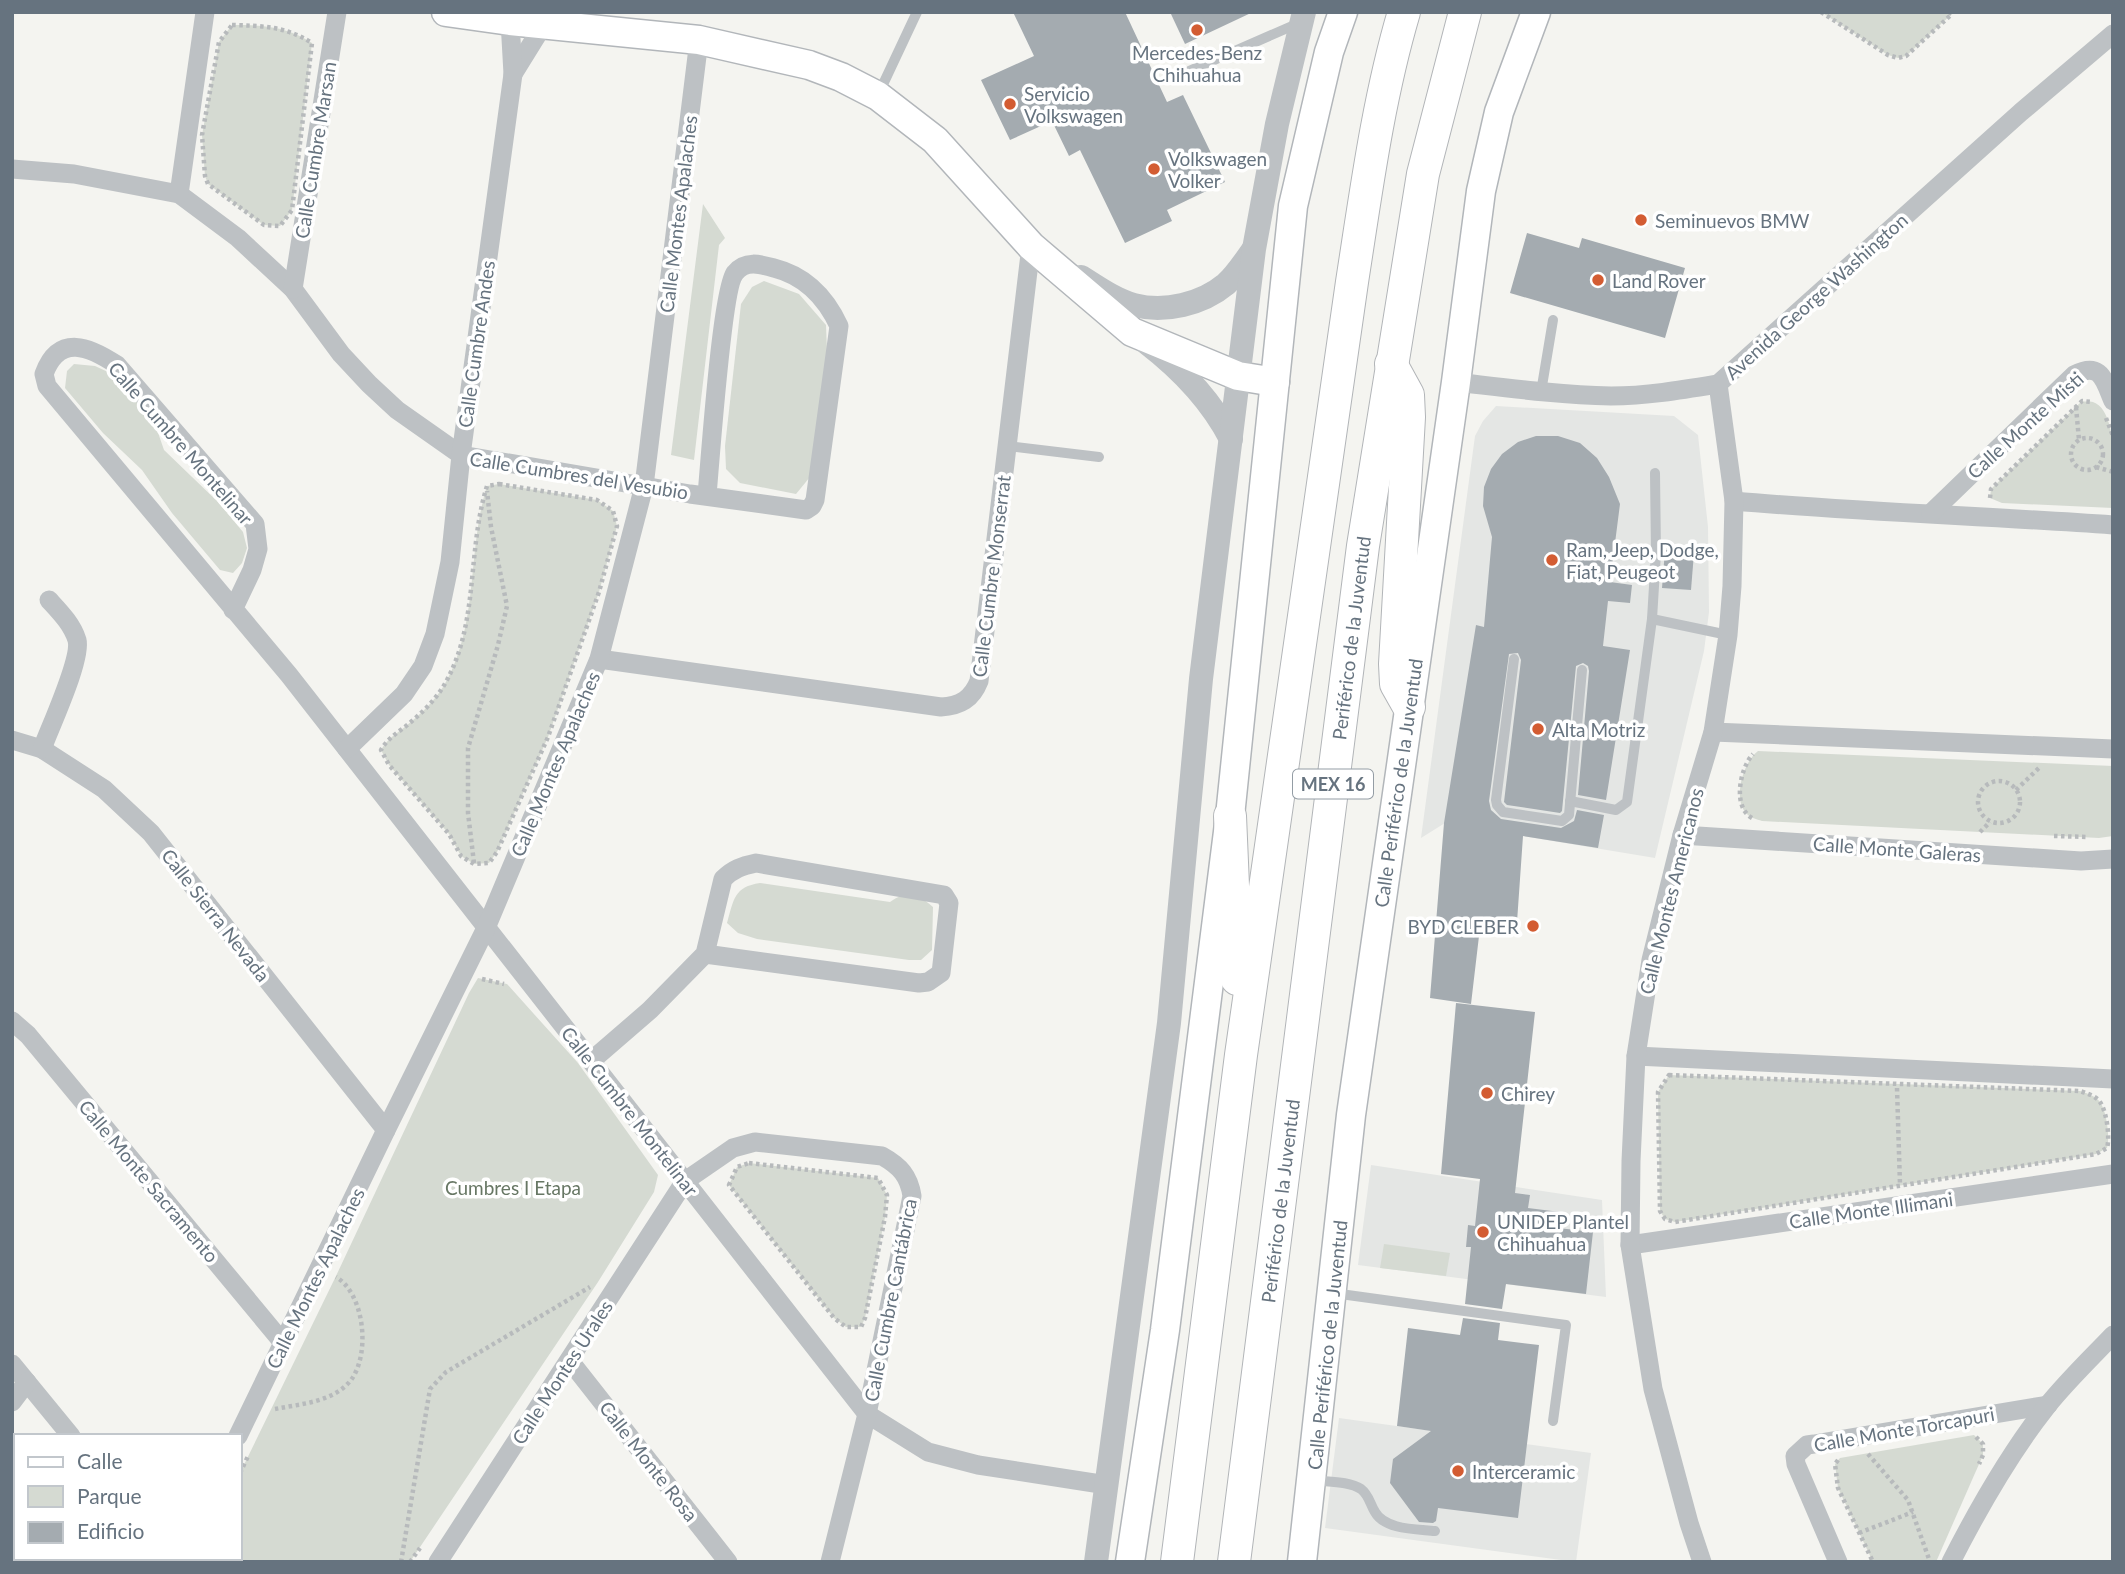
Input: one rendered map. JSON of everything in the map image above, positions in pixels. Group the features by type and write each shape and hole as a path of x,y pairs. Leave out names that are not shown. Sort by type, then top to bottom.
{"highway":[{"name":"MEX 16","path":"1175,1562 1182,1527 1241,1055 1358,241 1371,159 1404,12"},
{"name":"Periférico de la Juventud","path":"1234,1562 1363,546 1423,174 1465,12"},
{"path":"1391,364 1408,395 1409,418 1395,664 1396,684 1409,707"},
{"path":"1230,816 1241,1055"}],"main road":[{"path":"446,12 545,18 699,40 809,65 841,77 878,96 935,140 1031,246 1132,332 1238,376 1275,382"},
{"path":"1130,1562 1165,1330 1230,816 1293,206 1329,52 1343,12"},
{"name":"Calle Periférico de la Juventud","path":"1302,1562 1351,1115 1481,191 1499,112 1536,12"}],"street":[{"path":"178,194 205,12"},
{"name":"Calle Cumbre Marsan","path":"293,289 337,12"},
{"name":"Calle Cumbre Andes","path":"347,749 404,694 423,666 435,635 450,562 461,455 513,74 511,17"},
{"name":"Calle Cumbre Andes","path":"513,74 545,18"},
{"path":"1096,1562 1169,1023 1201,679 1254,249 1277,124 1301,18"},
{"name":"Avenida George Washington","path":"1456,382 1541,392 1613,396 1665,393 1718,384 2021,112 2113,34"},
{"name":"Calle Montes Apalaches","path":"239,1434 486,928 599,659 644,486 699,40"},
{"name":"Calle Cumbres del Vesubio","path":"12,169 74,174 178,194 238,237 293,289 341,354 397,410 461,455 644,486 806,510 815,500 839,326 830,306 819,293 785,270 758,263 740,268 732,275 724,319 707,495"},
{"path":"1031,246 1111,295 1133,305 1157,308 1182,306 1205,298 1227,283 1254,249"},
{"name":"Calle Cumbre Monserrat","path":"599,659 941,707 964,702 975,691 979,681 1031,246"},
{"path":"1132,332 1186,376 1220,418 1231,439"},
{"name":"Calle Cumbre Montelinar","path":"233,610 252,570 258,549 255,524 117,365 98,352 79,346 54,356 44,374 47,386 233,610 289,675 867,1414 928,1452 978,1465 1107,1485"},
{"name":"Calle Monte Misti","path":"1931,513 2074,375 2085,369 2095,370 2102,376 2103,404"},
{"name":"Calle Montes Americanos","path":"1702,1562 1653,1389 1630,1245 1631,1161 1636,1056 1651,960 1682,835 1713,732 1728,635 1734,501 1718,384"},
{"path":"1734,501 2113,525"},
{"path":"42,749 78,653 73,631 66,618 49,600"},
{"path":"1713,732 2113,749"},
{"name":"Calle Sierra Nevada","path":"12,740 42,749 104,789 151,833 386,1130"},
{"name":"Calle Monte Galeras","path":"1682,835 2068,860 2113,859"},
{"path":"591,1062 650,1010 705,954 723,879 730,871 756,863 944,895 950,903 941,973 928,982 919,984 705,954"},
{"name":"Calle Monte Sacramento","path":"12,1021 28,1035 284,1343"},
{"path":"1636,1056 2113,1079"},
{"name":"Calle Cumbre Cantábrica","path":"685,1181 733,1148 755,1142 883,1156 894,1162 910,1183 912,1196 867,1414 830,1562"},
{"name":"Calle Monte Illimani","path":"1630,1245 2113,1174"},
{"name":"Calle Montes Urales","path":"438,1562 685,1181"},
{"path":"1951,1562 1984,1499 2048,1405 2113,1335"},
{"name":"Calle Monte Rosa","path":"570,1361 728,1562"},
{"path":"12,1364 69,1434"},
{"path":"12,1402 27,1382"},
{"name":"Calle Monte Torcapuri","path":"1838,1562 1796,1464 1795,1456 1799,1450 1814,1444 2048,1405"}],"lane":[{"path":"878,96 917,12"},
{"path":"1189,71 1301,18"},
{"path":"1541,392 1553,320"},
{"path":"1007,446 1099,457"},
{"path":"1570,801 1616,810 1627,802 1653,619 1655,473"},
{"path":"1653,619 1728,635"},
{"path":"1514,659 1497,805 1503,812 1562,821 1569,815 1582,670"},
{"path":"1332,1293 1566,1325 1553,1421"},
{"path":"1312,1480 1359,1488 1368,1498 1376,1515 1384,1521 1396,1526 1435,1531"}],"path":[{"path":"1821,12 1888,55 1898,58 1906,56 1952,14 1949,12"},
{"path":"232,25 266,26 295,32 312,43 292,210 280,226 264,225 208,184 205,176 202,135 209,95 219,42 232,25"},
{"path":"2002,503 1990,498 1991,489 2082,401 2103,404 2113,436"},
{"path":"2076,407 2079,440"},
{"path":"2095,439 2102,447 2103,458 2096,467 2087,470 2074,463 2072,448 2079,440 2095,439"},
{"path":"2096,467 2113,472"},
{"path":"499,484 597,500 613,511 617,526 599,592 548,737 496,852 489,863 474,864 461,856 449,834 389,765 381,750 386,740 430,705 446,681 460,651 472,590 480,507 486,486 499,484"},
{"path":"474,864 468,813 468,748 507,606 491,527 486,486"},
{"path":"1758,751 1750,757 1745,768 1741,784 1741,807 1748,816 1762,821"},
{"path":"2016,790 2043,763 2030,762"},
{"path":"1998,780 2011,784 2016,790 2020,802 2015,815 2004,822 1990,822 1979,812 1977,797 1985,785 1998,780"},
{"path":"1980,832 1990,822"},
{"path":"1966,831 1994,832"},
{"path":"2049,835 2099,838"},
{"path":"474,985 478,978 507,984"},
{"path":"1669,1075 1896,1084 2080,1091 2101,1102 2110,1138 2107,1148 2096,1154 1900,1186 1675,1222 1665,1219 1660,1211 1658,1091 1669,1075"},
{"path":"1896,1084 1900,1186"},
{"path":"749,1163 878,1178 887,1195 885,1217 865,1318 861,1327 846,1327 834,1318 729,1185 737,1167 749,1163"},
{"path":"276,1398 271,1410 317,1400 336,1392 351,1380 361,1357 363,1338 360,1313 349,1288 336,1276 330,1288"},
{"path":"401,1562 430,1389 446,1372 598,1282"},
{"path":"1974,1435 1983,1444 1983,1455 1978,1467"},
{"path":"1881,1451 1868,1453 1908,1500 1930,1562"},
{"path":"1840,1458 1835,1464 1838,1488 1873,1562"},
{"path":"1859,1532 1913,1512"}],"shaded area":[{"path":"1496,406 1674,416 1698,435 1708,527 1709,612 1704,651 1655,858 1445,823 1421,838 1475,436"},
{"name":"UNIDEP Plantel Chihuahua","path":"1371,1165 1602,1200 1606,1297 1358,1265"},
{"path":"1339,1418 1591,1453 1576,1562 1325,1528"}],"green space":[{"path":"1821,12 1952,14 1906,56 1898,58 1888,55"},
{"path":"232,25 274,28 293,33 312,43 292,210 280,226 264,225 208,184 205,176 202,135 219,42"},
{"path":"703,204 725,238 719,245 694,460 671,455"},
{"path":"764,281 799,294 826,325 827,351 810,477 796,494 740,483 726,469 725,446 741,304 752,287"},
{"path":"74,364 95,366 121,378 154,421 164,450 218,502 243,532 247,548 242,563 233,573 220,570 172,513 142,470 103,433 65,388 67,371"},
{"path":"2082,401 2093,402 2102,408 2108,419 2114,466 2113,508 2002,503 1990,498 1991,489"},
{"path":"499,484 597,500 613,511 617,526 599,592 548,737 497,852 489,863 474,864 461,856 449,834 389,765 381,750 427,707 447,680 464,633 477,535 487,486"},
{"path":"1758,751 2113,766 2113,836 2099,838 1762,821 1748,815 1740,800 1744,772"},
{"path":"760,883 890,902 903,895 913,894 933,907 932,950 921,960 909,960 757,939 738,933 727,923 736,895 751,885"},
{"name":"Cumbres I Etapa","path":"478,978 507,984 578,1063 658,1175 654,1192 598,1282 410,1562 193,1562 242,1560 242,1469"},
{"path":"1669,1075 2080,1091 2100,1102 2107,1125 2108,1144 2107,1148 2096,1154 1675,1222 1665,1219 1660,1211 1658,1092"},
{"path":"749,1163 878,1178 887,1195 885,1217 861,1327 846,1327 834,1318 729,1185 737,1167"},
{"path":"1384,1244 1450,1253 1446,1276 1380,1268"},
{"path":"1974,1435 1983,1444 1983,1455 1936,1562 1873,1562 1838,1488 1835,1464 1840,1458"}],"building":[{"path":"1013,12 1125,12 1167,102 1183,95 1225,182 1167,210 1172,221 1125,243 1080,150 1069,156 1052,121 1010,140 981,80 1034,56"},
{"name":"Mercedes-Benz Chihuahua","path":"1170,12 1253,12 1185,44"},
{"name":"Land Rover","path":"1527,233 1579,248 1582,238 1685,268 1665,338 1510,293"},
{"path":"1536,436 1558,436 1580,443 1597,458 1609,477 1620,504 1610,582 1632,585 1630,603 1608,601 1603,646 1630,650 1606,800 1578,795 1589,671 1588,666 1583,663 1576,666 1560,813 1507,805 1504,802 1521,660 1518,653 1509,654 1489,801 1491,810 1501,819 1561,828 1574,821 1577,810 1604,815 1598,848 1523,836 1517,922 1481,919 1471,1004 1430,998 1444,823 1476,625 1484,627 1492,537 1483,506 1484,487 1491,469 1502,454 1518,442"},
{"path":"1665,550 1694,553 1691,590 1662,588"},
{"path":"1456,1003 1535,1012 1515,1193 1530,1195 1528,1208 1560,1212 1558,1228 1593,1232 1586,1294 1506,1284 1502,1309 1465,1304 1471,1247 1466,1247 1468,1225 1475,1226 1480,1179 1441,1174"},
{"path":"1463,1318 1500,1323 1498,1340 1539,1345 1518,1518 1438,1508 1436,1521 1419,1522 1390,1483 1393,1459 1431,1431 1397,1426 1408,1328 1460,1335"}],"place":[{"name":"Mercedes-Benz Chihuahua","path":"1197,30"},
{"name":"Servicio Volkswagen","path":"1010,104"},
{"name":"Volkswagen Volker","path":"1154,169"},
{"name":"Seminuevos BMW","path":"1641,220"},
{"name":"Land Rover","path":"1598,280"},
{"name":"Ram, Jeep, Dodge, Fiat, Peugeot","path":"1552,560"},
{"name":"Alta Motriz","path":"1538,729"},
{"name":"BYD CLEBER","path":"1533,926"},
{"name":"Chirey","path":"1487,1093"},
{"name":"UNIDEP Plantel Chihuahua","path":"1483,1232"},
{"name":"Interceramic","path":"1458,1471"}]}
